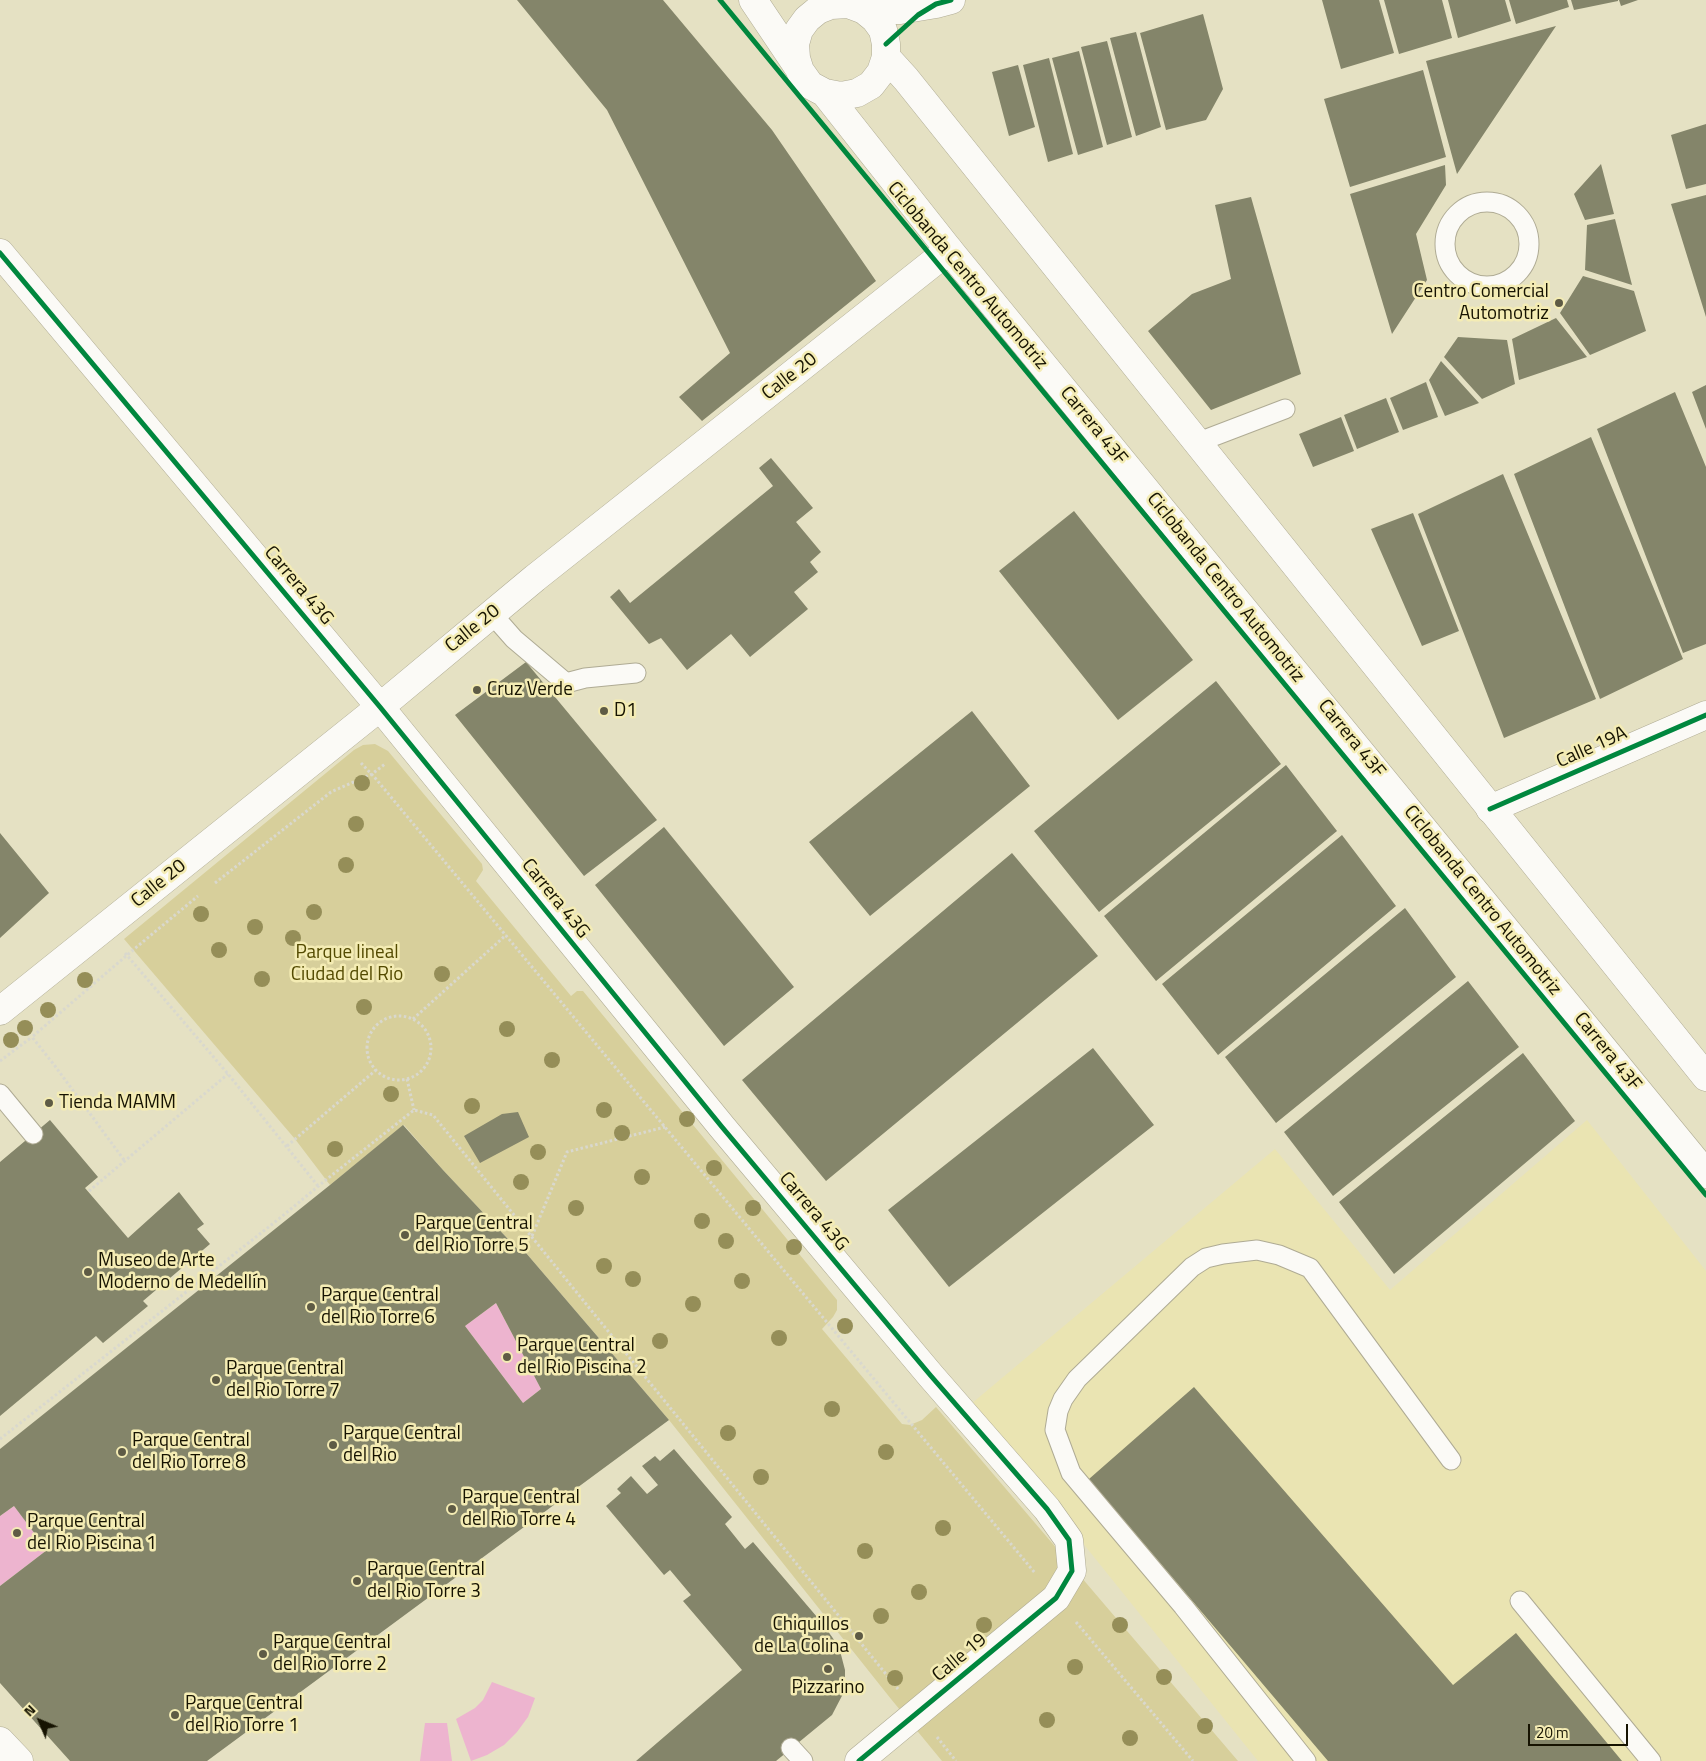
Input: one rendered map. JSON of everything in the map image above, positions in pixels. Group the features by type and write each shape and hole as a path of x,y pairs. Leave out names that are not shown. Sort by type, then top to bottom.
{"street":[{"path":"753,0 800,72 810,85 825,93 841,96 857,93 871,85 881,72 886,50 883,30 875,19 864,10 848,4 826,3 807,19 799,30 795,51 800,72"},
{"path":"864,10 900,10 944,2"},
{"path":"886,50 918,15 944,2"},
{"path":"886,50 906,79 1196,443 1706,1078"},
{"name":"Carrera 43F","path":"825,93 949,250 1706,1174"},
{"name":"Calle 20","path":"0,1011 380,707 535,578 949,250"},
{"name":"Carrera 43G","path":"0,253 380,707 722,1127 931,1376 1048,1509 1069,1540 1072,1571"},
{"name":"Calle 19A","path":"1490,809 1706,715"},
{"name":"Calle 19","path":"859,1761 1056,1598 1072,1571"},
{"path":"0,1741 19,1761"}],"lane":[{"path":"1490,201 1507,206 1520,218 1528,234 1529,246 1526,260 1519,271 1509,280 1496,285 1484,286 1470,283 1459,276 1450,266 1445,254 1444,241 1447,228 1454,216 1464,208 1476,203 1490,201"},
{"path":"1196,443 1286,409"},
{"path":"492,614 514,639 566,682 585,678 636,673"},
{"path":"0,1094 33,1134"},
{"path":"1306,1761 1183,1606 1071,1473 1054,1430 1058,1411 1063,1400 1077,1380 1192,1267 1206,1258 1256,1250 1279,1255 1310,1268 1451,1460"},
{"path":"1520,1601 1651,1761"}],"path":[{"path":"340,739 372,774 1189,1759 1193,1761"},
{"path":"207,888 331,792 372,774 411,746"},
{"path":"0,1061 32,1037 200,894"},
{"path":"105,927 228,1074 318,1186"},
{"path":"413,1019 506,935"},
{"path":"402,1015 413,1019 422,1025 429,1034 432,1045 430,1056 425,1066 417,1074 407,1079 396,1080 385,1077 370,1063 367,1050 368,1039 373,1029 381,1021 391,1016 402,1015"},
{"path":"32,1037 124,1160"},
{"path":"287,1146 376,1070"},
{"path":"89,1191 228,1074"},
{"path":"407,1079 414,1110"},
{"path":"0,1439 414,1110"},
{"path":"414,1110 433,1115 956,1761"},
{"path":"532,1236 567,1152 666,1127"}],"shaded area":[{"path":"1587,1120 1706,1271 1706,1761 1258,1761 971,1404 1275,1149 1390,1290"},
{"name":"Parque Central del Rio Piscina 2","path":"496,1303 541,1389 523,1403 465,1326"},
{"name":"Parque Central del Rio Piscina 1","path":"14,1506 47,1550 0,1586 0,1516"},
{"path":"492,1682 535,1698 528,1717 504,1745 487,1755 471,1761 456,1719 475,1708 483,1700"},
{"path":"425,1723 447,1723 452,1761 420,1761"}],"green space":[{"name":"Parque lineal Ciudad del Rio","path":"375,744 388,751 482,864 483,870 476,881 571,996 577,991 583,991 837,1300 837,1310 822,1329 902,1424 910,1425 922,1420 936,1407 1238,1761 942,1761 669,1420 526,1253 522,1254 443,1170 404,1125 330,1185 295,1139 124,939 354,750 363,745"}],"building":[{"path":"517,0 663,0 772,130 876,281 702,421 679,397 730,353 607,110"},
{"path":"1322,0 1379,0 1394,53 1341,69"},
{"path":"1384,0 1442,0 1452,38 1399,54"},
{"path":"1448,0 1505,0 1511,21 1458,38"},
{"path":"1509,0 1567,0 1569,7 1516,24"},
{"path":"1571,0 1618,0 1618,1 1574,10"},
{"path":"1619,0 1638,0 1621,6"},
{"path":"1203,14 1223,89 1206,120 1166,130 1140,33"},
{"path":"1556,26 1457,174 1426,61"},
{"path":"1136,32 1161,127 1136,136 1110,38"},
{"path":"1107,41 1132,137 1107,145 1081,47"},
{"path":"1079,51 1103,147 1078,155 1052,58"},
{"path":"1049,58 1073,154 1048,162 1023,65"},
{"path":"1018,65 1035,127 1009,136 992,72"},
{"path":"1423,70 1446,157 1350,187 1324,99"},
{"path":"1706,124 1706,184 1686,189 1671,135"},
{"path":"1601,164 1614,214 1585,220 1574,194"},
{"path":"1445,165 1446,185 1416,234 1427,280 1392,334 1350,194"},
{"path":"1706,195 1706,317 1671,204"},
{"path":"1251,197 1301,374 1211,410 1148,331 1192,294 1231,279 1215,205"},
{"path":"1615,219 1632,285 1585,270 1587,225"},
{"path":"1583,276 1634,291 1646,331 1590,355 1560,313"},
{"path":"1556,318 1587,357 1519,380 1512,339"},
{"path":"1458,337 1507,340 1515,384 1482,399 1444,357"},
{"path":"1441,361 1479,403 1445,416 1429,380"},
{"path":"1426,382 1438,417 1403,430 1390,398"},
{"path":"1706,385 1706,429 1692,392"},
{"path":"1675,392 1706,467 1706,644 1683,653 1597,429"},
{"path":"1386,398 1399,432 1357,449 1344,415"},
{"path":"1341,417 1354,451 1313,467 1299,434"},
{"path":"1591,437 1683,659 1600,699 1514,474"},
{"path":"771,458 813,508 796,522 821,552 810,562 818,572 794,592 808,609 750,657 731,634 687,670 661,638 649,644 610,597 619,589 630,603 773,486 759,468"},
{"path":"1503,474 1596,699 1504,738 1418,514"},
{"path":"1074,511 1193,660 1118,720 999,571"},
{"path":"1413,513 1459,631 1422,646 1371,529"},
{"path":"526,662 657,820 584,876 455,715"},
{"path":"1216,681 1281,764 1099,912 1034,831"},
{"path":"972,711 1030,786 870,916 809,842"},
{"path":"1286,765 1337,831 1156,981 1104,916"},
{"path":"664,827 794,987 724,1046 595,885"},
{"path":"0,833 49,893 0,938"},
{"path":"1342,835 1396,906 1218,1055 1162,984"},
{"path":"1012,853 1098,956 826,1181 742,1080"},
{"path":"1405,908 1456,977 1276,1123 1225,1057"},
{"path":"1468,981 1519,1047 1333,1196 1284,1132"},
{"path":"1093,1048 1154,1125 949,1287 888,1210"},
{"path":"1523,1053 1575,1121 1394,1274 1339,1202"},
{"path":"518,1112 529,1137 480,1163 464,1136 502,1114"},
{"name":"Museo de Arte Moderno de Medellín","path":"50,1120 98,1177 85,1188 128,1238 179,1192 204,1224 197,1229 210,1244 143,1301 148,1306 103,1343 96,1336 0,1416 0,1162"},
{"name":"Parque Central del Rio","path":"403,1125 522,1254 526,1253 669,1420 207,1761 70,1761 0,1683 0,1586 47,1550 14,1506 0,1516 0,1449","holes":["496,1303 541,1389 523,1403 465,1326"]},
{"path":"1194,1387 1453,1685 1516,1633 1622,1761 1328,1761 1089,1479"},
{"path":"674,1449 732,1517 725,1524 745,1549 753,1542 823,1624 839,1647 845,1670 845,1690 832,1715 776,1761 636,1761 742,1670 683,1601 691,1595 670,1570 664,1575 606,1506 621,1493 617,1489 631,1476 647,1494 658,1485 642,1466 655,1456 660,1461"}],"cycle path":[{"name":"Ciclobanda Centro Automotriz","path":"720,0 1706,1195"},
{"path":"886,44 918,15 936,4 951,0"},
{"path":"0,253 380,707 722,1127 931,1376 1047,1509 1069,1540 1072,1571 1056,1598 859,1761"},
{"path":"1490,809 1706,715"}],"place":[{"name":"Centro Comercial Automotriz","path":"1559,303"},
{"name":"Cruz Verde","path":"477,690"},
{"name":"D1","path":"604,711"},
{"name":"Tienda MAMM","path":"49,1103"},
{"name":"Parque Central del Rio Torre 5","path":"405,1235"},
{"name":"Museo de Arte Moderno de Medellín","path":"88,1272"},
{"name":"Parque Central del Rio Torre 6","path":"311,1307"},
{"name":"Parque Central del Rio Piscina 2","path":"507,1357"},
{"name":"Parque Central del Rio Torre 7","path":"216,1380"},
{"name":"Parque Central del Rio","path":"333,1445"},
{"name":"Parque Central del Rio Torre 8","path":"122,1452"},
{"name":"Parque Central del Rio Torre 4","path":"452,1509"},
{"name":"Parque Central del Rio Piscina 1","path":"17,1533"},
{"name":"Parque Central del Rio Torre 3","path":"357,1581"},
{"name":"Chiquillos de La Colina","path":"859,1636"},
{"name":"Parque Central del Rio Torre 2","path":"263,1654"},
{"name":"Pizzarino","path":"828,1669"},
{"name":"Parque Central del Rio Torre 1","path":"175,1715"}]}
